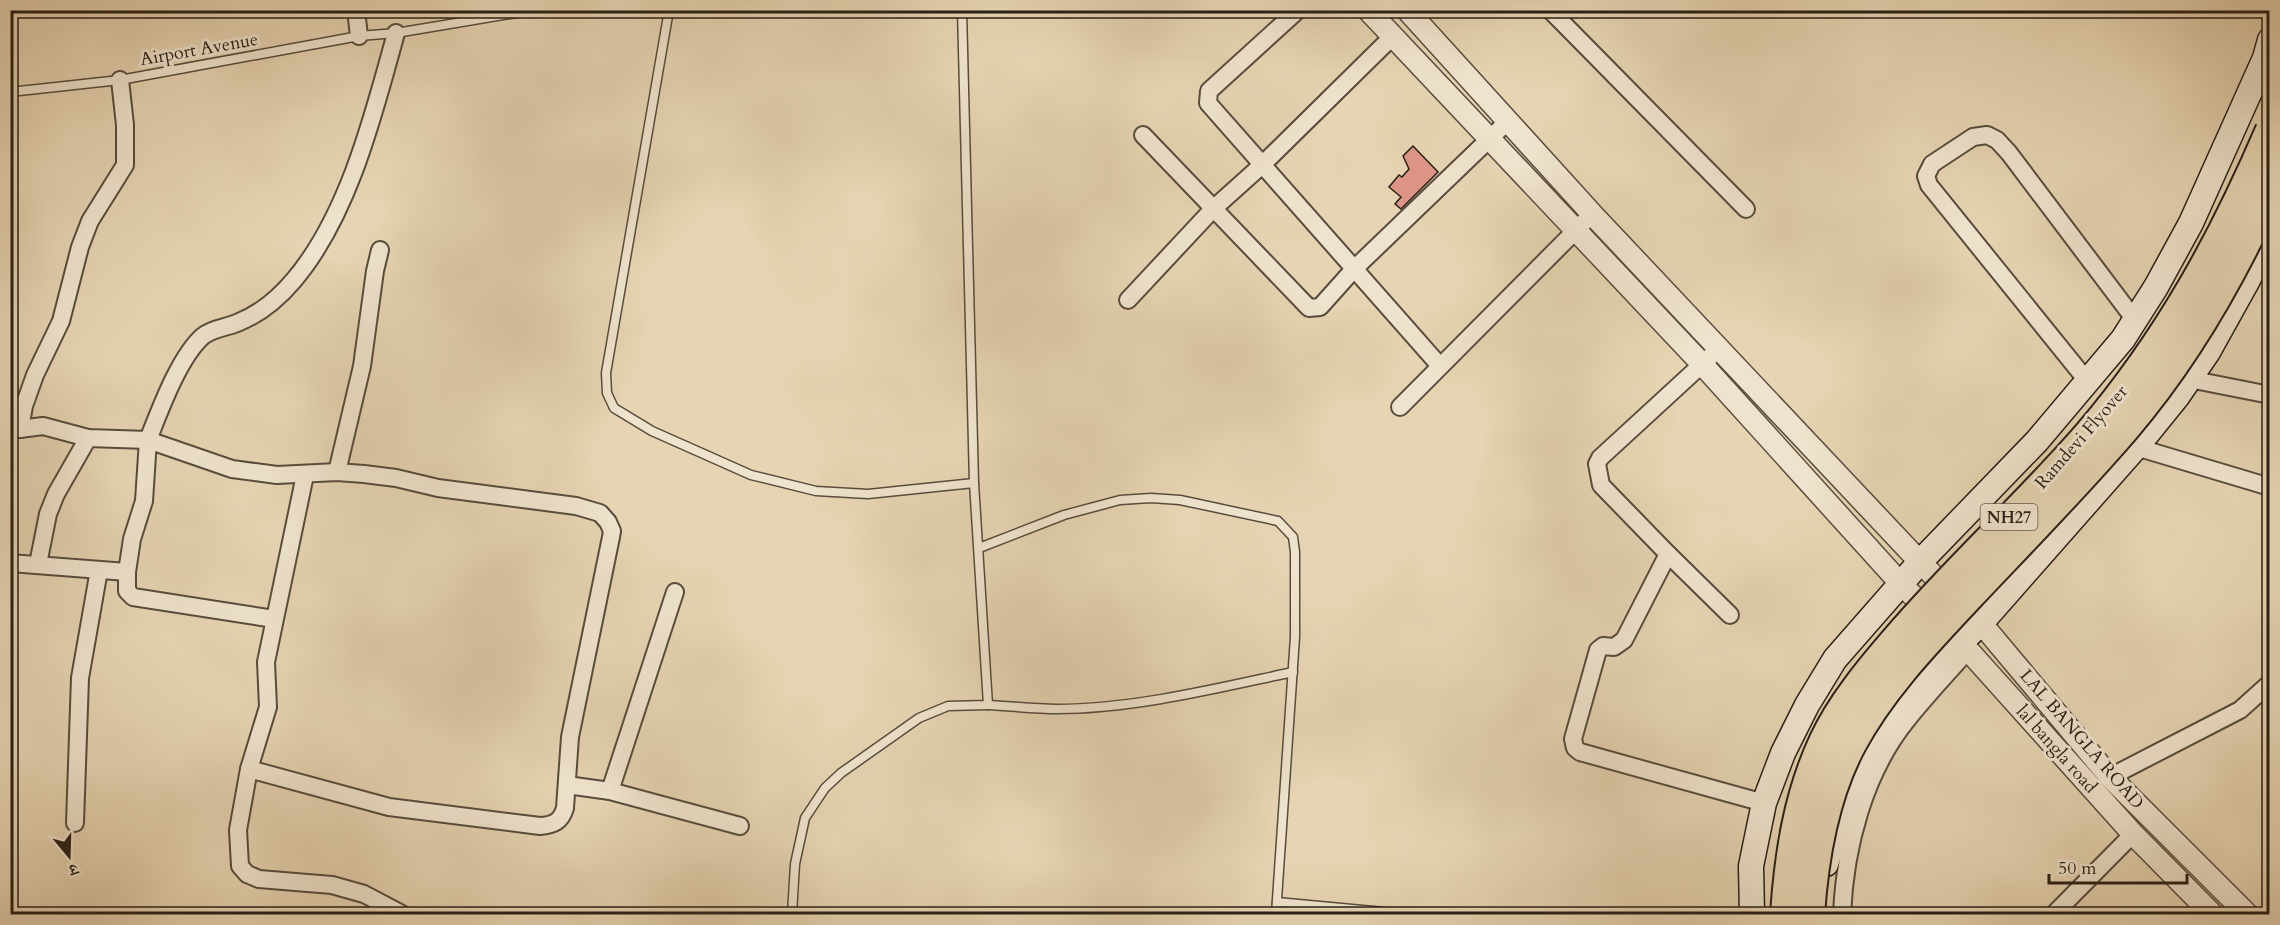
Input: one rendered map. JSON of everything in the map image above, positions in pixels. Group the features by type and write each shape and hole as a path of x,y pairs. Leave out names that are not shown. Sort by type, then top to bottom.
{"highway":[{"name":"Ramdevi Flyover","path":"1785,915 1796,822 1809,778 1824,740 1842,709 1878,660 1917,614 2088,433 2153,351 2198,278 2270,130"},
{"name":"Ramdevi Flyover","path":"1810,915 1813,877 1822,825 1851,745 1870,714 1934,634 2133,419 2178,359 2220,292 2270,193"}],"main road":[{"path":"1752,915 1750,866 1764,803 1783,753 1807,705 1835,659 1920,562 2037,441 2123,339 2191,223 2265,58 2270,40"},
{"path":"1824,915 1826,863 1850,785 1874,736 1905,698 1964,646 1981,622 2136,447 2208,352 2248,280 2270,233"}],"street":[{"path":"356,10 358,36"},
{"path":"1298,10 1209,91 1208,103 1440,366"},
{"name":"lal bangla road","path":"1368,10 1661,320 1901,584 1964,646 2133,834 2212,915"},
{"name":"LAL BANGLA ROAD","path":"1407,10 1678,306 1920,562 1981,622 2110,777 2247,915"},
{"path":"1550,10 1746,209"},
{"path":"274,619 133,597 127,591 127,572 132,539 144,501 148,440 189,351 205,335 217,328 246,320 266,308 294,280 314,253 358,162 396,33"},
{"path":"1128,300 1213,209 1262,165 1393,36"},
{"path":"120,80 125,125 125,165 90,221 80,247 61,321 35,375 15,428 44,426 88,438 148,440 232,469 277,475 337,472 396,478 438,488 576,506 600,513 612,531 570,737 563,816 551,825 540,826 389,807 249,769"},
{"path":"1143,135 1309,308 1320,306 1354,269 1508,122"},
{"path":"2088,382 1929,185 1926,176 1932,164 1973,137 1987,135 1997,140 2135,320"},
{"path":"1400,407 1592,214"},
{"path":"337,472 362,366 375,271 381,250"},
{"path":"1661,320 1678,306"},
{"path":"1719,349 1600,458 1597,464 1601,485 1730,615"},
{"path":"2189,379 2270,396"},
{"path":"38,564 48,514 56,494 88,438"},
{"path":"2136,447 2270,487"},
{"path":"1804,477 1824,461"},
{"path":"305,475 266,662 268,706 249,769 238,830 240,866 247,874 259,879 332,885 364,894 402,915"},
{"path":"1668,554 1624,640 1614,647 1603,646 1598,650 1573,739 1575,748 1580,752 1764,803"},
{"path":"10,563 127,572"},
{"path":"75,823 80,678 99,570"},
{"path":"610,791 675,592"},
{"path":"1842,915 1851,844 1876,768 1906,721 1964,646"},
{"path":"2110,777 2240,710 2270,682"},
{"path":"567,785 610,791 740,826"},
{"path":"2054,915 2133,834"}],"lane":[{"name":"Airport Avenue","path":"10,92 120,80 358,36 396,33 534,10"},
{"path":"669,10 606,373 607,393 614,408 652,431 751,475 816,491 868,494 974,483"},
{"path":"962,10 974,483 980,548 988,705"},
{"path":"980,548 1064,515 1120,500 1151,498 1180,500 1278,521 1293,537 1295,638 1275,915"},
{"path":"792,915 795,864 805,818 825,788 841,772 919,718 948,706 988,705 1057,709 1091,707 1212,689 1293,672"},
{"path":"1277,902 1406,915"}],"building":[{"path":"1413,146 1438,172 1401,209 1395,204 1401,197 1389,187 1399,175 1402,177 1409,169 1403,156"}]}
